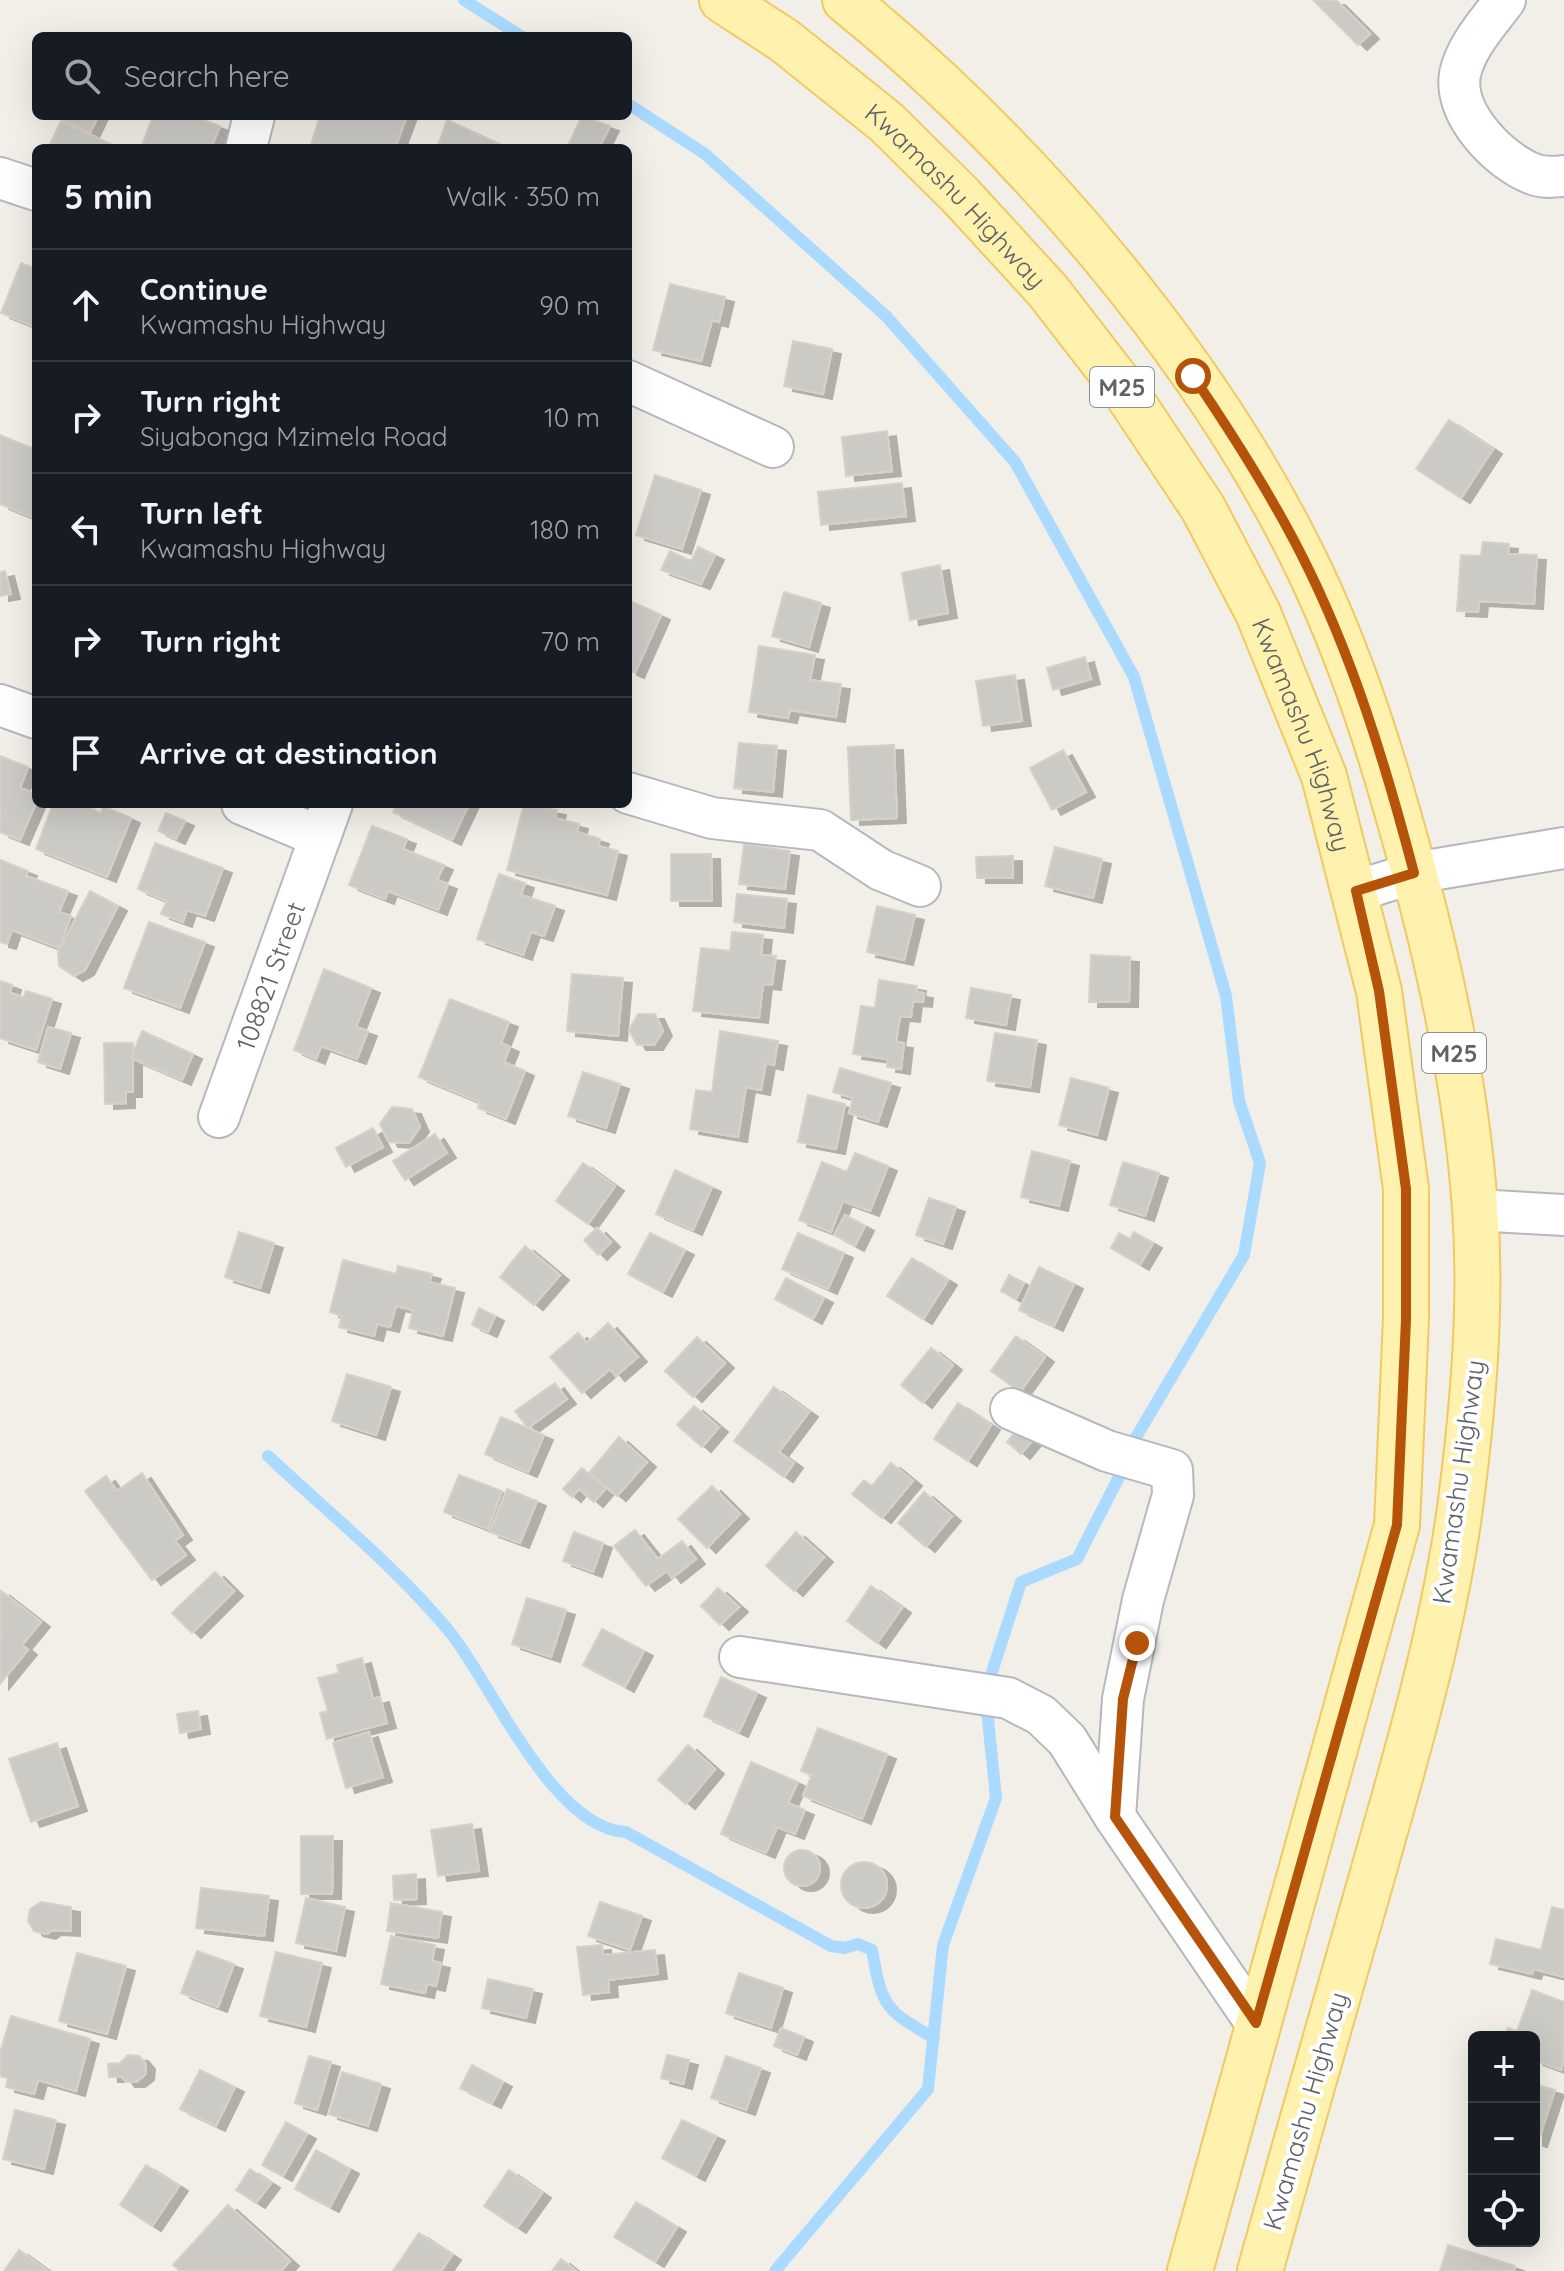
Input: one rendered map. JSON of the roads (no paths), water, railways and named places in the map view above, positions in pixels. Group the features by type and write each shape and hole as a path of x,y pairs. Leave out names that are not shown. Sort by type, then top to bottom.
{"main road":[{"name":"Kwamashu Highway","path":"722,0 785,41 886,122 960,195 1048,291 1123,388 1203,508 1258,613 1324,776 1356,891 1379,991 1406,1189 1406,1319 1397,1525 1256,2023 1190,2271"},
{"name":"Kwamashu Highway","path":"845,0 912,54 1094,244 1193,376 1245,452 1304,559 1362,701 1391,784 1442,975 1475,1210 1476,1354 1459,1511 1432,1659 1260,2271"}],"street":[{"path":"1505,0 1464,60 1459,95 1488,140 1508,158 1530,173 1564,176"},
{"path":"247,144 253,120"},
{"path":"0,178 32,189"},
{"path":"632,383 773,447"},
{"path":"632,794 712,818 820,830 881,870 920,886"},
{"name":"108821 Street","path":"219,1117 325,820 263,808"},
{"path":"1356,891 1414,873 1564,848"},
{"path":"1475,1210 1564,1215"},
{"path":"1011,1409 1107,1451 1172,1470 1173,1495 1143,1600 1123,1699 1115,1817"},
{"path":"740,1657 1008,1698 1041,1715 1067,1740 1115,1817 1256,2023"}],"waterway":[{"path":"464,0 515,32"},
{"path":"632,107 705,154 886,316 1015,462 1134,677 1226,996 1239,1101 1260,1163 1244,1255 1129,1449"},
{"path":"268,1456 429,1607 465,1654 525,1749 573,1806 599,1825 626,1832 831,1946 844,1948 858,1944 872,1950 879,1984 888,2005 895,2013 934,2038"},
{"path":"992,1672 1021,1582 1077,1559 1121,1473"},
{"path":"775,2271 928,2089 943,1945 996,1798 986,1700"}]}
